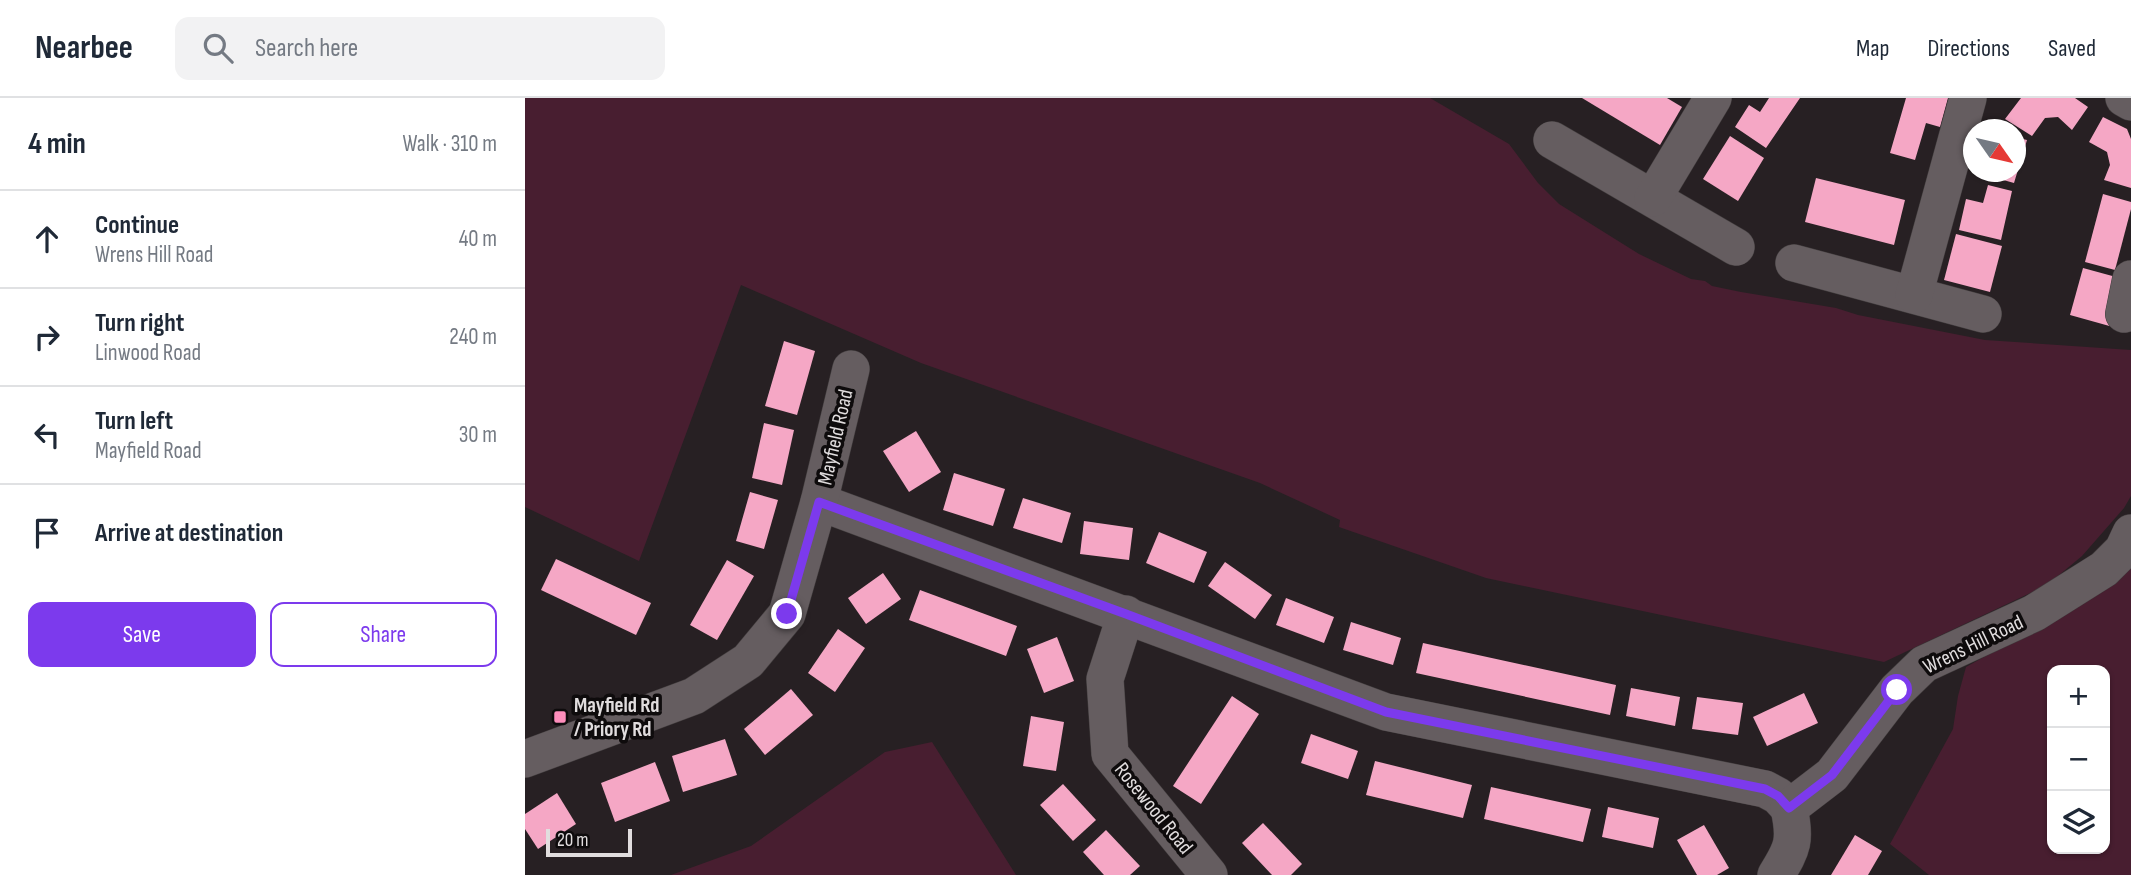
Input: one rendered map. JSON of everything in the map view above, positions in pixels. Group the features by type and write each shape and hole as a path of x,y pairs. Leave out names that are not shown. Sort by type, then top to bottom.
{"street":[{"path":"1653,198 1713,98"},
{"path":"1914,295 1968,98"},
{"path":"2124,98 2131,102"},
{"path":"1552,140 1736,247"},
{"path":"1794,263 1983,314"},
{"name":"Mayfield Road","path":"525,759 694,696 748,661 787,614 819,502 851,369"},
{"path":"819,502 1386,712 1765,789 1778,796 1789,808 1794,830 1792,845 1776,875"},
{"name":"Wrens Hill Road","path":"1789,808 1832,775 1897,690 1924,664 2034,613 2104,569 2123,550 2131,533"},
{"name":"Rosewood Road","path":"1126,614 1105,679 1110,754 1209,875"}],"shaded area":[{"path":"525,98 1430,98 1509,144 1538,183 1559,204 1639,254 1691,279 1705,281 1712,286 1836,308 1858,315 1985,340 2131,350 2131,496 2124,508 2082,556 2047,585 1884,662 1486,578 1339,527 1340,520 1260,483 921,363 741,285 639,561 525,507"},
{"path":"2131,560 2131,875 1929,875 1890,844 1953,729 1966,667 2052,619"},
{"path":"932,742 1016,875 671,875 751,846 885,752"}],"building":[{"path":"1582,98 1667,98 1682,107 1660,145"},
{"path":"1769,98 1800,98 1766,148 1735,127 1749,105 1760,112"},
{"path":"1906,98 1948,98 1940,127 1926,123 1915,160 1890,153"},
{"path":"2021,98 2075,98 2088,107 2072,130 2058,117 2045,118 2032,136 2026,132 2026,119 2005,119"},
{"path":"2103,117 2127,129 2131,139 2131,188 2104,180 2110,165 2107,152 2089,142"},
{"path":"1730,136 1764,158 1738,201 1703,179"},
{"path":"1816,178 1905,200 1894,245 1805,222"},
{"path":"1988,185 2012,191 2001,240 1959,230 1966,199 1983,203"},
{"path":"2103,194 2131,202 2115,270 2085,262"},
{"path":"1956,234 2002,246 1990,292 1944,280"},
{"path":"2083,268 2127,280 2113,327 2070,315"},
{"path":"784,341 815,351 797,415 765,406"},
{"path":"764,423 794,430 782,485 752,478"},
{"path":"916,431 941,472 909,492 883,451"},
{"path":"954,473 1005,489 993,526 943,510"},
{"path":"750,492 778,500 764,549 736,541"},
{"path":"1023,498 1071,513 1062,543 1013,528"},
{"path":"1084,521 1133,528 1129,560 1080,554"},
{"path":"1159,532 1207,552 1194,583 1146,563"},
{"path":"556,559 651,603 636,635 541,590"},
{"path":"727,560 754,576 717,640 690,625"},
{"path":"1225,562 1272,595 1255,619 1208,586"},
{"path":"883,573 901,599 866,624 848,598"},
{"path":"920,590 1017,626 1006,656 909,620"},
{"path":"1286,598 1334,617 1324,643 1276,625"},
{"path":"1351,622 1401,638 1393,665 1343,650"},
{"path":"838,629 865,648 835,692 808,673"},
{"path":"1057,637 1074,681 1044,693 1027,649"},
{"path":"1423,643 1616,685 1610,715 1416,673"},
{"path":"1631,688 1680,697 1675,726 1626,716"},
{"path":"791,689 813,715 765,755 744,729"},
{"path":"1804,693 1818,723 1767,746 1753,717"},
{"path":"1232,696 1259,714 1201,804 1173,786"},
{"path":"1697,697 1743,703 1738,735 1692,729"},
{"path":"1031,716 1064,722 1056,771 1023,766"},
{"path":"1311,734 1358,751 1348,779 1301,763"},
{"path":"725,739 737,775 683,792 672,756"},
{"path":"1375,761 1472,785 1463,818 1366,795"},
{"path":"655,762 670,801 615,822 601,783"},
{"path":"1063,784 1096,820 1073,841 1040,805"},
{"path":"1491,787 1591,809 1583,842 1484,819"},
{"path":"557,793 576,824 538,849 525,829 525,814"},
{"path":"1608,807 1659,818 1653,848 1602,837"},
{"path":"1263,823 1302,864 1291,875 1272,875 1242,843"},
{"path":"1704,825 1729,868 1717,875 1697,875 1677,840"},
{"path":"1106,830 1140,866 1130,875 1104,875 1083,852"},
{"path":"1855,835 1882,851 1868,875 1831,875"}],"place":[{"name":"Mayfield Rd / Priory Rd","path":"560,717"}],"route":[{"path":"787,614 819,502 1386,712 1765,789 1778,796 1789,808 1832,775 1897,690"}]}
